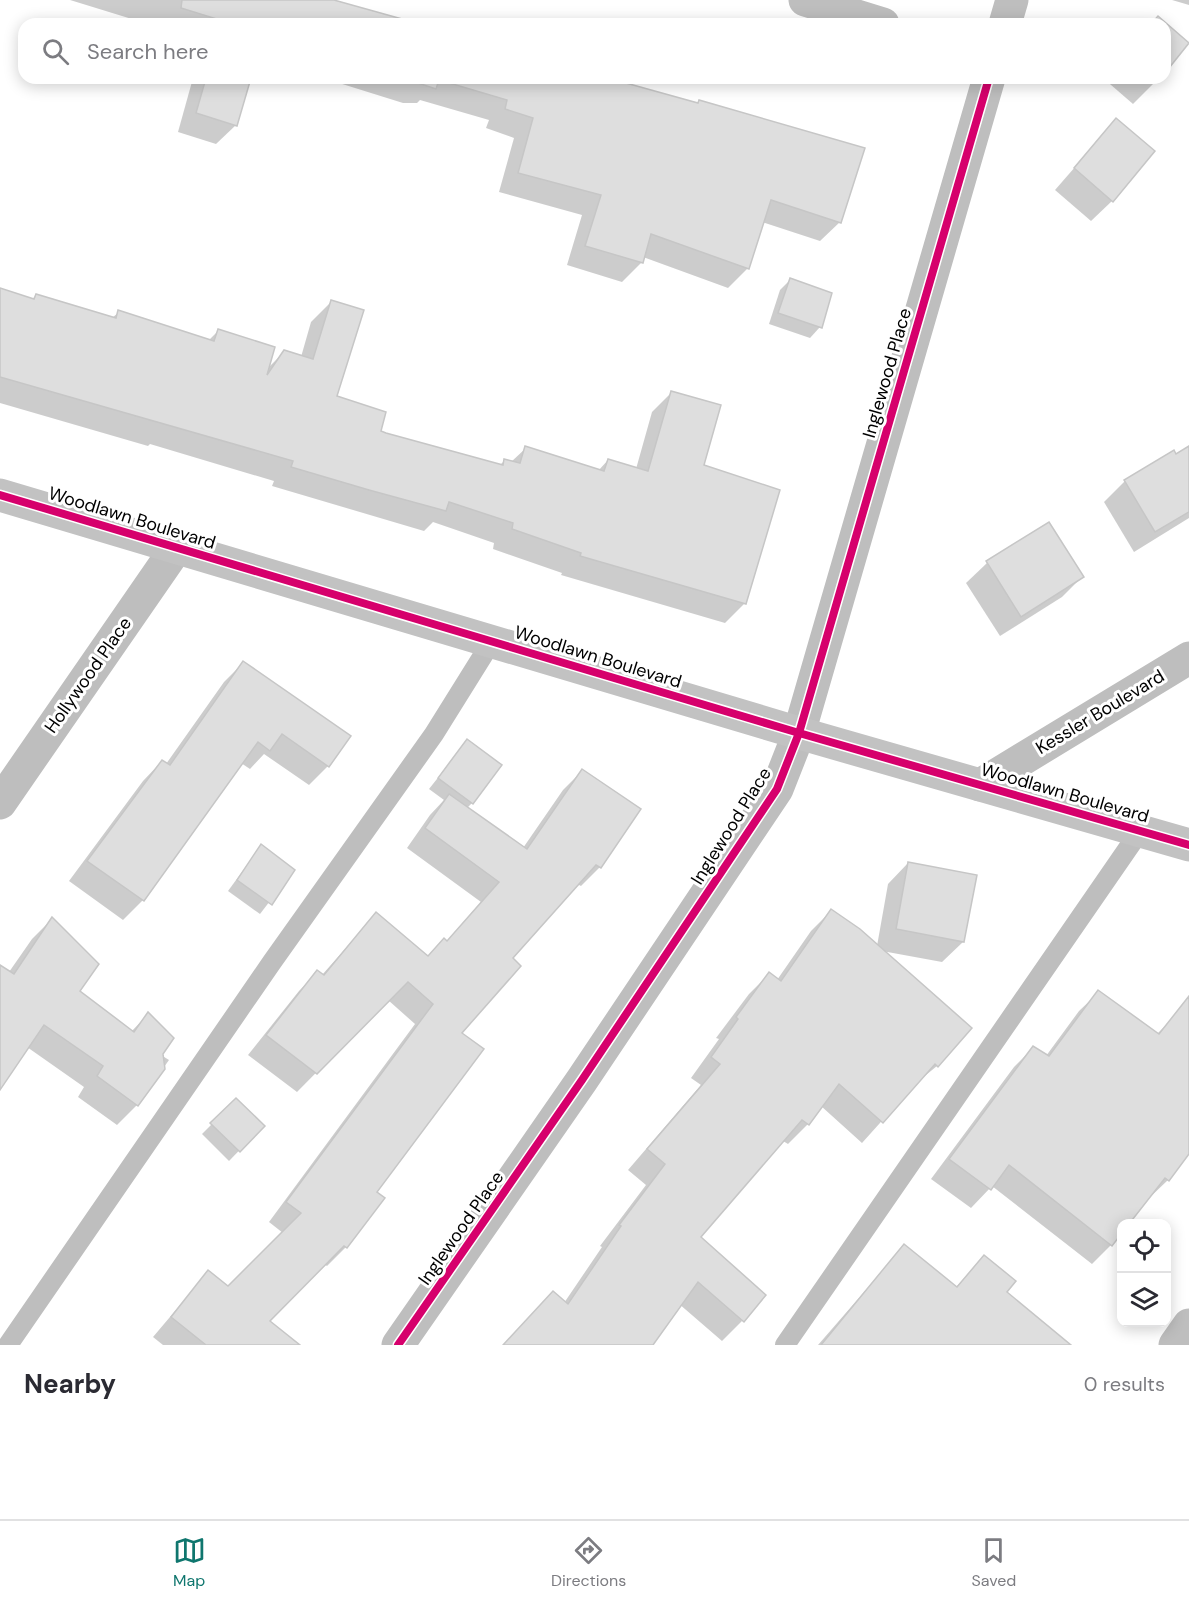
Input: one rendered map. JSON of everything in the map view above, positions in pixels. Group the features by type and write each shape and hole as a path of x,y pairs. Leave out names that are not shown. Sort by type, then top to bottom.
{"street":[{"path":"805,0 864,18"},
{"path":"1007,18 1012,0"},
{"name":"Inglewood Place","path":"398,1345 582,1080 777,789 799,733 987,84"},
{"name":"Woodlawn Boulevard","path":"0,495 799,733 1189,845"},
{"name":"Hollywood Place","path":"0,803 177,547"},
{"name":"Kessler Boulevard","path":"980,784 1189,658"},
{"path":"1175,1345 1189,1325"}],"lane":[{"path":"8,1345 272,962 434,734 492,641"},
{"path":"784,1345 1140,831"}],"building":[{"path":"182,0 334,0 398,18 213,18 181,8"},
{"path":"1171,27 1189,43 1171,66"},
{"path":"204,84 249,84 237,126 196,113"},
{"path":"421,84 438,84 436,89"},
{"path":"453,84 630,84 698,103 699,100 865,148 841,223 771,200 749,269 651,234 643,263 585,246 601,195 518,173 533,118 505,109 507,100"},
{"path":"1116,118 1155,151 1113,202 1074,168"},
{"path":"790,278 832,293 822,328 778,313"},
{"path":"0,288 34,299 36,294 116,318 118,310 214,341 218,329 275,347 267,375 284,350 313,359 331,300 364,310 337,396 386,412 381,431 503,465 504,459 520,463 525,446 604,471 608,459 648,471 671,391 721,405 704,465 780,490 746,604 580,556 581,553 512,529 513,523 449,502 446,511 369,490 291,467 293,461 0,377"},
{"path":"1189,446 1189,512 1155,532 1124,480 1174,450 1176,454"},
{"path":"1049,522 1084,577 1021,617 986,561"},
{"path":"243,661 351,736 329,767 282,734 270,751 258,742 144,901 87,861 162,760 170,765"},
{"path":"467,739 502,765 473,804 438,778"},
{"path":"582,769 641,809 601,868 596,865 513,958 521,966 462,1033 484,1049 377,1192 385,1198 347,1248 344,1246 270,1321 300,1345 206,1345 171,1317 208,1270 228,1286 301,1213 286,1202 433,1004 408,982 317,1074 266,1035 317,970 324,975 376,912 428,956 444,938 447,941 499,882 425,828 449,794 527,849"},
{"path":"261,844 295,870 272,905 237,880"},
{"path":"908,862 977,875 964,942 896,929"},
{"path":"831,909 860,929 972,1028 938,1067 935,1064 883,1123 839,1084 809,1125 802,1120 701,1237 766,1295 744,1322 698,1282 653,1345 503,1345 553,1291 568,1304 621,1226 619,1225 665,1164 647,1149 720,1064 711,1057 738,1019 736,1017 769,972 781,981"},
{"path":"52,917 99,964 80,991 134,1032 148,1012 174,1038 163,1054 165,1069 138,1106 97,1076 103,1066 44,1025 0,1090 0,965 14,974"},
{"path":"1098,990 1159,1034 1189,996 1189,1154 1169,1181 1165,1178 1133,1219 1117,1219 1117,1240 1112,1246 1009,1165 991,1190 949,1159 1033,1046 1049,1056"},
{"path":"236,1098 265,1126 240,1152 210,1123"},
{"path":"904,1244 957,1287 984,1255 1016,1281 1007,1292 1071,1345 821,1345"}],"cycle path":[{"path":"398,1345 582,1080 777,789 799,733 987,84"},
{"path":"0,495 799,733 1189,845"}]}
